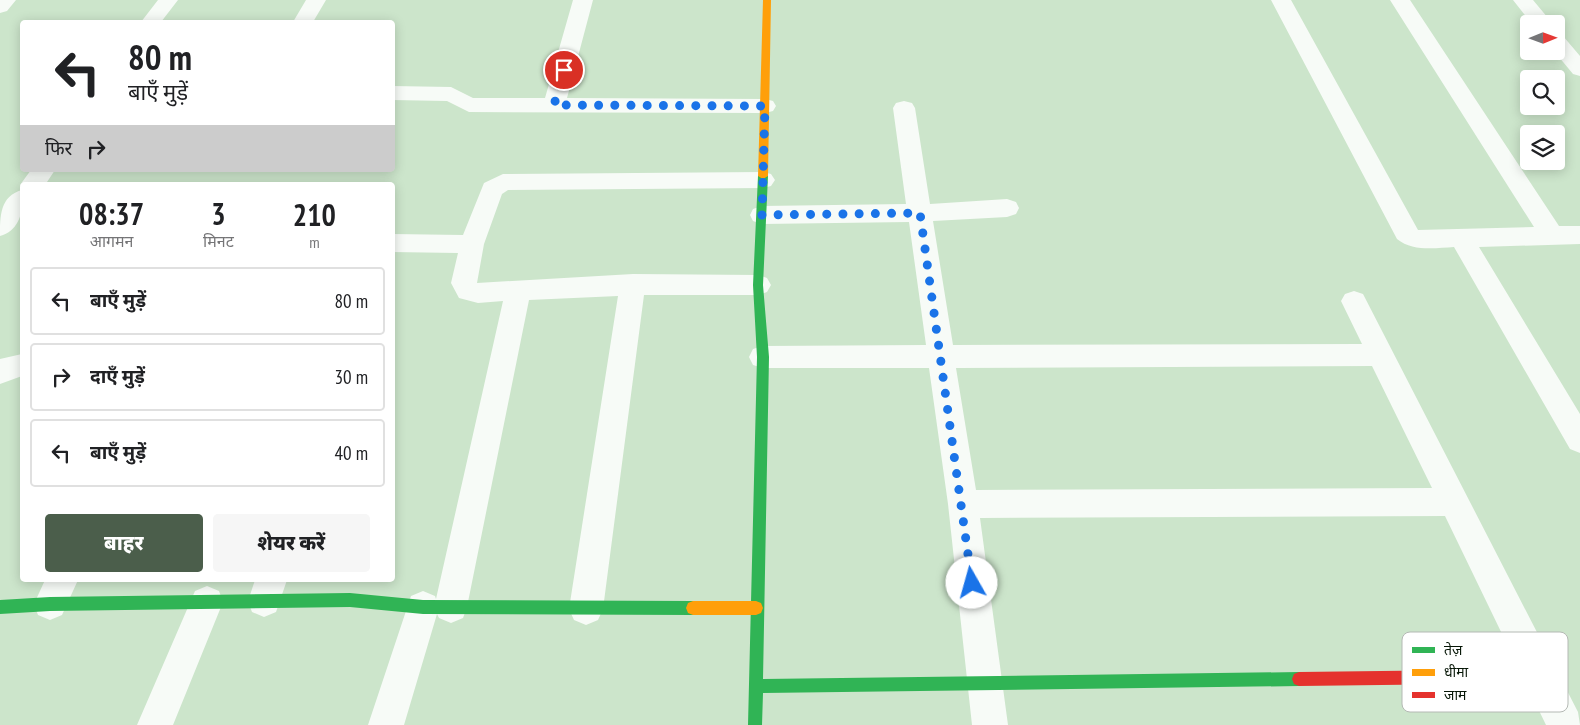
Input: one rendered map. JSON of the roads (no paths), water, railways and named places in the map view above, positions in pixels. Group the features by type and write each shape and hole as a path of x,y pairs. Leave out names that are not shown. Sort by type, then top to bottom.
{"street":[{"path":"0,7 6,0"},
{"path":"153,20 168,0"},
{"path":"304,20 316,0"},
{"path":"554,105 583,0"},
{"path":"755,725 756,608 763,357 758,285 762,215 767,0"},
{"path":"1281,0 1406,233 1415,238 1580,235"},
{"path":"1400,0 1552,235"},
{"path":"1523,0 1536,15"},
{"path":"1565,51 1580,69"},
{"path":"395,93 451,94 469,105 765,106"},
{"path":"904,108 963,504 990,725"},
{"path":"758,285 688,282 478,293 468,291 465,288 472,244 492,189 503,182 763,180"},
{"path":"0,228 20,201"},
{"path":"762,215 920,213 1007,208"},
{"path":"1461,237 1580,440"},
{"path":"395,243 472,244"},
{"path":"586,609 633,284"},
{"path":"386,725 437,607 518,290"},
{"path":"1354,301 1379,356 1520,632"},
{"path":"763,357 1379,356"},
{"path":"0,373 11,366 20,365"},
{"path":"963,504 1454,502"},
{"path":"0,607 56,592 207,602 267,591 437,607 586,609 756,608"},
{"path":"155,725 207,602"},
{"path":"756,686 1402,678"},
{"path":"1560,712 1566,725"}]}
